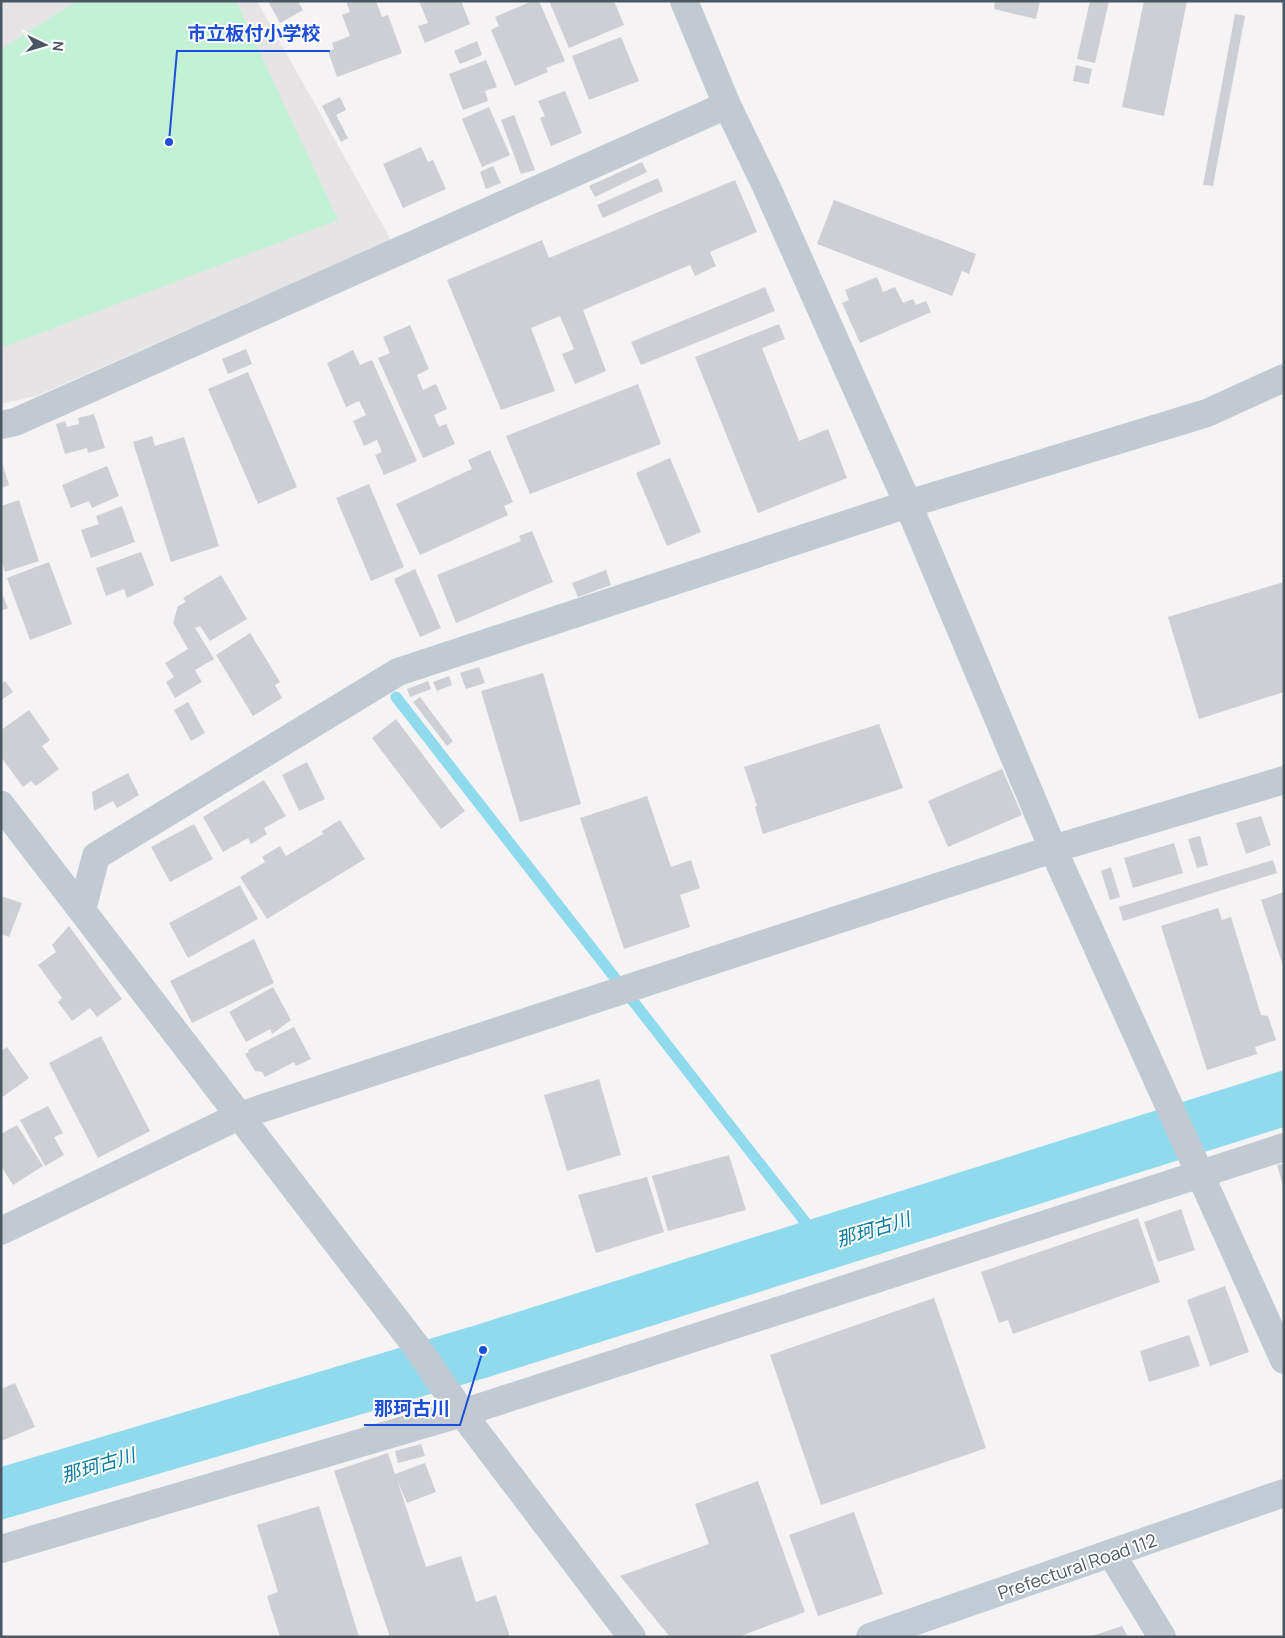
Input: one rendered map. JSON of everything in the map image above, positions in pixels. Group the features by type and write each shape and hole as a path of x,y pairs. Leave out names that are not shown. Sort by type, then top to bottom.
{"main road":[{"name":"Prefectural Road 112","path":"870,1637 1112,1555 1284,1493"}],"street":[{"path":"684,1 727,105 772,197 908,504 1053,849 1284,1360"},
{"path":"1,425 16,422 727,105"},
{"path":"82,910 96,856 398,672 908,504 1207,412 1284,378"},
{"path":"1,1231 239,1116 1053,849 1284,780"},
{"path":"1,805 416,1346 462,1413 632,1637"},
{"path":"1,1549 462,1413 1284,1147"},
{"path":"1112,1555 1162,1637"}],"shaded area":[{"path":"1,1 257,1 391,240 36,396 1,404"}],"green space":[{"path":"77,1 236,1 338,220 1,348 1,49"}],"water":[{"path":"1284,1070 1284,1127 492,1376 1,1520 1,1467 476,1325"}],"building":[{"path":"268,1 298,1 303,10 280,23"},
{"path":"346,1 376,1 382,17 388,15 402,53 337,77 328,51 334,49 332,43 350,36 342,15 350,12"},
{"path":"419,1 461,1 470,24 425,43 418,26 428,23"},
{"path":"532,1 539,1 565,61 546,68 548,72 515,86 491,30 499,26 495,17"},
{"path":"549,1 614,1 624,25 569,48"},
{"path":"995,1 1040,1 1036,19 994,9"},
{"path":"1090,1 1109,1 1095,63 1077,59"},
{"path":"1144,1 1187,1 1164,116 1122,107"},
{"path":"1235,14 1245,16 1213,186 1203,185"},
{"path":"621,37 639,81 589,100 572,56"},
{"path":"477,41 482,55 460,64 454,51"},
{"path":"486,60 497,87 485,91 488,101 463,110 449,74"},
{"path":"1076,65 1092,69 1089,84 1073,81"},
{"path":"565,91 582,133 551,146 540,118 545,116 538,101"},
{"path":"340,97 346,110 336,115 348,138 341,142 322,106"},
{"path":"489,107 510,155 482,167 462,119"},
{"path":"514,115 535,170 521,174 501,120"},
{"path":"421,147 428,162 433,160 446,189 403,208 383,164"},
{"path":"642,162 647,172 595,197 589,186"},
{"path":"493,166 501,183 486,189 480,172"},
{"path":"658,178 663,191 603,218 597,205"},
{"path":"735,180 757,232 710,252 716,266 695,276 690,265 583,310 606,371 575,384 562,354 574,349 560,316 531,328 555,391 501,410 447,280 542,240 549,258"},
{"path":"834,200 976,254 969,274 962,271 952,296 817,244"},
{"path":"877,277 883,292 895,287 903,303 913,299 916,305 926,301 931,312 860,343 842,303 849,300 845,290"},
{"path":"765,287 775,311 641,365 631,342"},
{"path":"779,324 785,339 762,348 799,441 828,429 847,478 758,513 695,357"},
{"path":"410,325 429,369 417,375 423,390 436,384 447,409 434,415 439,427 446,424 455,444 423,458 378,358 390,353 383,337"},
{"path":"246,349 252,364 228,374 222,359"},
{"path":"353,350 360,365 372,360 417,461 384,475 375,455 382,452 377,440 364,446 353,421 366,415 359,401 346,407 327,363"},
{"path":"248,372 297,487 258,504 208,389"},
{"path":"638,384 661,444 530,494 506,436"},
{"path":"94,414 105,448 88,453 87,448 65,454 56,424 65,421 67,427 79,424 78,418"},
{"path":"152,436 155,446 184,437 219,546 171,562 133,442"},
{"path":"490,450 513,502 504,506 508,515 420,555 396,504 472,469 468,460"},
{"path":"670,458 701,532 667,546 636,473"},
{"path":"1,459 9,485 1,488"},
{"path":"107,466 119,496 92,508 89,501 71,508 62,485"},
{"path":"369,484 404,567 371,581 336,498"},
{"path":"19,500 39,561 5,572 1,559 1,506"},
{"path":"122,506 135,542 91,558 81,530 99,524 96,516"},
{"path":"532,531 553,582 456,623 437,575 521,541 519,536"},
{"path":"141,552 154,585 127,598 124,589 106,596 96,568"},
{"path":"49,562 72,624 30,640 7,578"},
{"path":"415,569 441,628 420,637 394,579"},
{"path":"606,570 611,585 578,597 572,583"},
{"path":"221,575 247,619 210,641 200,626 195,628 214,659 195,670 202,682 175,698 166,682 174,677 165,663 188,649 173,623 178,606 186,602 183,598"},
{"path":"1284,582 1284,692 1199,719 1168,617"},
{"path":"1,591 8,608 1,611"},
{"path":"250,633 280,682 275,685 282,698 253,716 216,655"},
{"path":"479,667 485,683 466,689 460,673"},
{"path":"543,673 581,804 520,822 481,691"},
{"path":"449,676 452,685 437,691 433,682"},
{"path":"5,681 13,692 1,700 1,684"},
{"path":"428,681 431,689 410,697 407,689"},
{"path":"420,697 453,741 447,746 413,702"},
{"path":"188,702 205,733 191,741 174,710"},
{"path":"29,710 50,740 42,746 59,769 36,786 31,781 23,787 1,757 1,730"},
{"path":"396,719 465,811 441,829 372,738"},
{"path":"879,724 903,788 763,834 755,807 757,806 744,767"},
{"path":"307,762 325,799 299,811 282,775"},
{"path":"1002,769 1022,815 948,847 928,801"},
{"path":"128,773 139,795 117,808 113,801 94,811 92,792"},
{"path":"264,780 286,816 264,828 267,834 251,844 248,838 223,852 203,817"},
{"path":"647,796 671,867 691,860 700,888 680,895 690,927 624,949 580,818"},
{"path":"1261,816 1271,845 1246,854 1236,823"},
{"path":"340,820 365,859 267,919 240,877 265,862 262,857 280,846 286,856 323,834 322,831"},
{"path":"194,824 213,859 170,882 151,847"},
{"path":"1200,836 1208,865 1197,868 1188,839"},
{"path":"1174,843 1183,873 1133,888 1124,858"},
{"path":"1273,860 1277,873 1123,921 1119,907"},
{"path":"1111,867 1120,897 1110,900 1101,871"},
{"path":"240,885 258,919 188,958 169,923"},
{"path":"1284,892 1284,966 1283,966 1261,900"},
{"path":"1,896 22,903 9,937 1,934"},
{"path":"1218,908 1222,920 1231,917 1261,1015 1268,1016 1276,1040 1255,1047 1257,1054 1207,1070 1161,926"},
{"path":"69,926 122,999 97,1017 90,1008 72,1021 58,1002 62,998 38,965 56,952 52,945"},
{"path":"254,939 274,983 192,1023 170,981"},
{"path":"273,987 291,1020 272,1034 270,1029 246,1042 229,1012"},
{"path":"294,1027 311,1059 296,1066 294,1062 265,1077 262,1072 255,1071 245,1054 249,1052 248,1050"},
{"path":"101,1036 150,1131 98,1158 49,1063"},
{"path":"7,1047 29,1078 1,1098 1,1051"},
{"path":"599,1079 621,1155 567,1171 544,1095"},
{"path":"48,1106 63,1133 54,1137 64,1155 45,1166 20,1120"},
{"path":"17,1125 43,1166 13,1185 1,1166 1,1134"},
{"path":"729,1155 746,1210 668,1231 652,1176"},
{"path":"1284,1163 1284,1186 1283,1186 1277,1165"},
{"path":"647,1177 664,1232 596,1253 578,1195"},
{"path":"1181,1209 1195,1250 1158,1262 1144,1222"},
{"path":"1138,1218 1160,1282 1013,1334 1008,1320 999,1323 981,1272"},
{"path":"1225,1286 1249,1352 1210,1366 1187,1300"},
{"path":"934,1298 986,1448 821,1505 770,1355"},
{"path":"1189,1335 1200,1366 1149,1382 1140,1351"},
{"path":"15,1383 35,1427 1,1441 1,1389"},
{"path":"421,1444 425,1456 398,1463 395,1451"},
{"path":"388,1453 395,1474 425,1463 436,1492 407,1503 397,1480 426,1567 461,1556 476,1602 496,1595 510,1637 390,1637 334,1471"},
{"path":"758,1481 805,1612 738,1637 670,1637 620,1576 709,1544 695,1504"},
{"path":"319,1506 359,1637 280,1637 267,1596 278,1592 257,1525"},
{"path":"854,1512 883,1594 818,1616 789,1535"},
{"path":"1122,1626 1128,1637 1092,1637 1092,1636"}],"waterway":[{"path":"396,697 813,1232"}],"place":[{"name":"市立板付小学校","path":"169,142"},
{"name":"那珂古川","path":"483,1350"}]}
